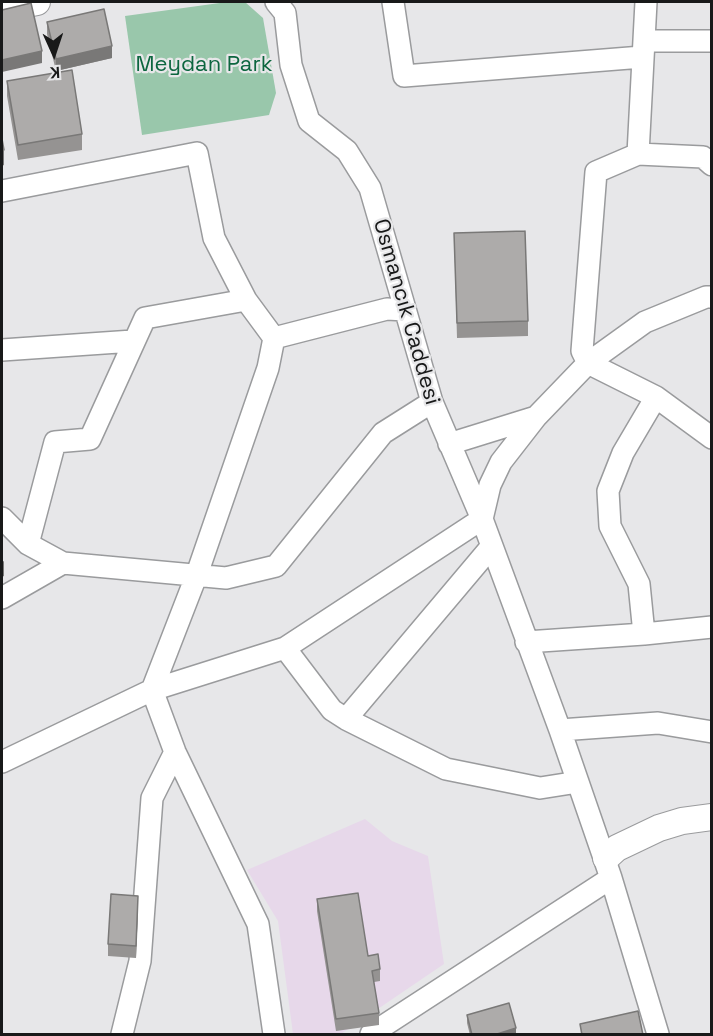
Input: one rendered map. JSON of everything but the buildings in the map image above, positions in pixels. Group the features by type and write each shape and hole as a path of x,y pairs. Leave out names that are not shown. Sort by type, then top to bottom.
{"street":[{"path":"2,9 37,2"},
{"name":"Osmancık Caddesi","path":"276,2 285,13 291,65 309,121 347,151 370,188 432,402 482,519 560,730 610,878 658,1035"},
{"path":"393,2 404,76 711,41"},
{"path":"638,154 646,2"},
{"path":"2,191 197,153 214,238 246,300 274,339 268,368 197,574 152,690 175,752 258,924 273,1034 268,1035"},
{"path":"708,160 638,154 596,172 582,351 588,363 656,398 711,438"},
{"path":"2,762 152,690 285,648 482,519 490,485 501,462 536,417 588,363 645,322 711,297"},
{"path":"28,544 55,442 90,439 145,318 246,300"},
{"path":"274,339 387,309 405,310"},
{"path":"2,350 133,341"},
{"path":"644,634 639,584 610,526 608,491 623,453 656,398"},
{"path":"2,518 28,544 63,563 226,578 276,566 383,433 432,402"},
{"path":"449,444 536,417"},
{"path":"346,719 491,548"},
{"path":"2,598 63,563"},
{"path":"526,642 711,627"},
{"path":"285,648 332,710 446,769 540,788 578,782"},
{"path":"560,730 658,723 711,732"},
{"path":"122,1035 140,961 152,798 175,752"},
{"path":"711,817 682,820 660,828 617,849 606,858 622,859 687,837 711,834"},
{"path":"371,1035 610,878"}],"shaded area":[{"path":"365,819 392,841 428,856 444,964 341,1034 293,1034 278,921 247,870"}],"green space":[{"name":"Meydan Park","path":"227,2 245,2 263,18 276,93 269,115 142,135 125,16"}]}
